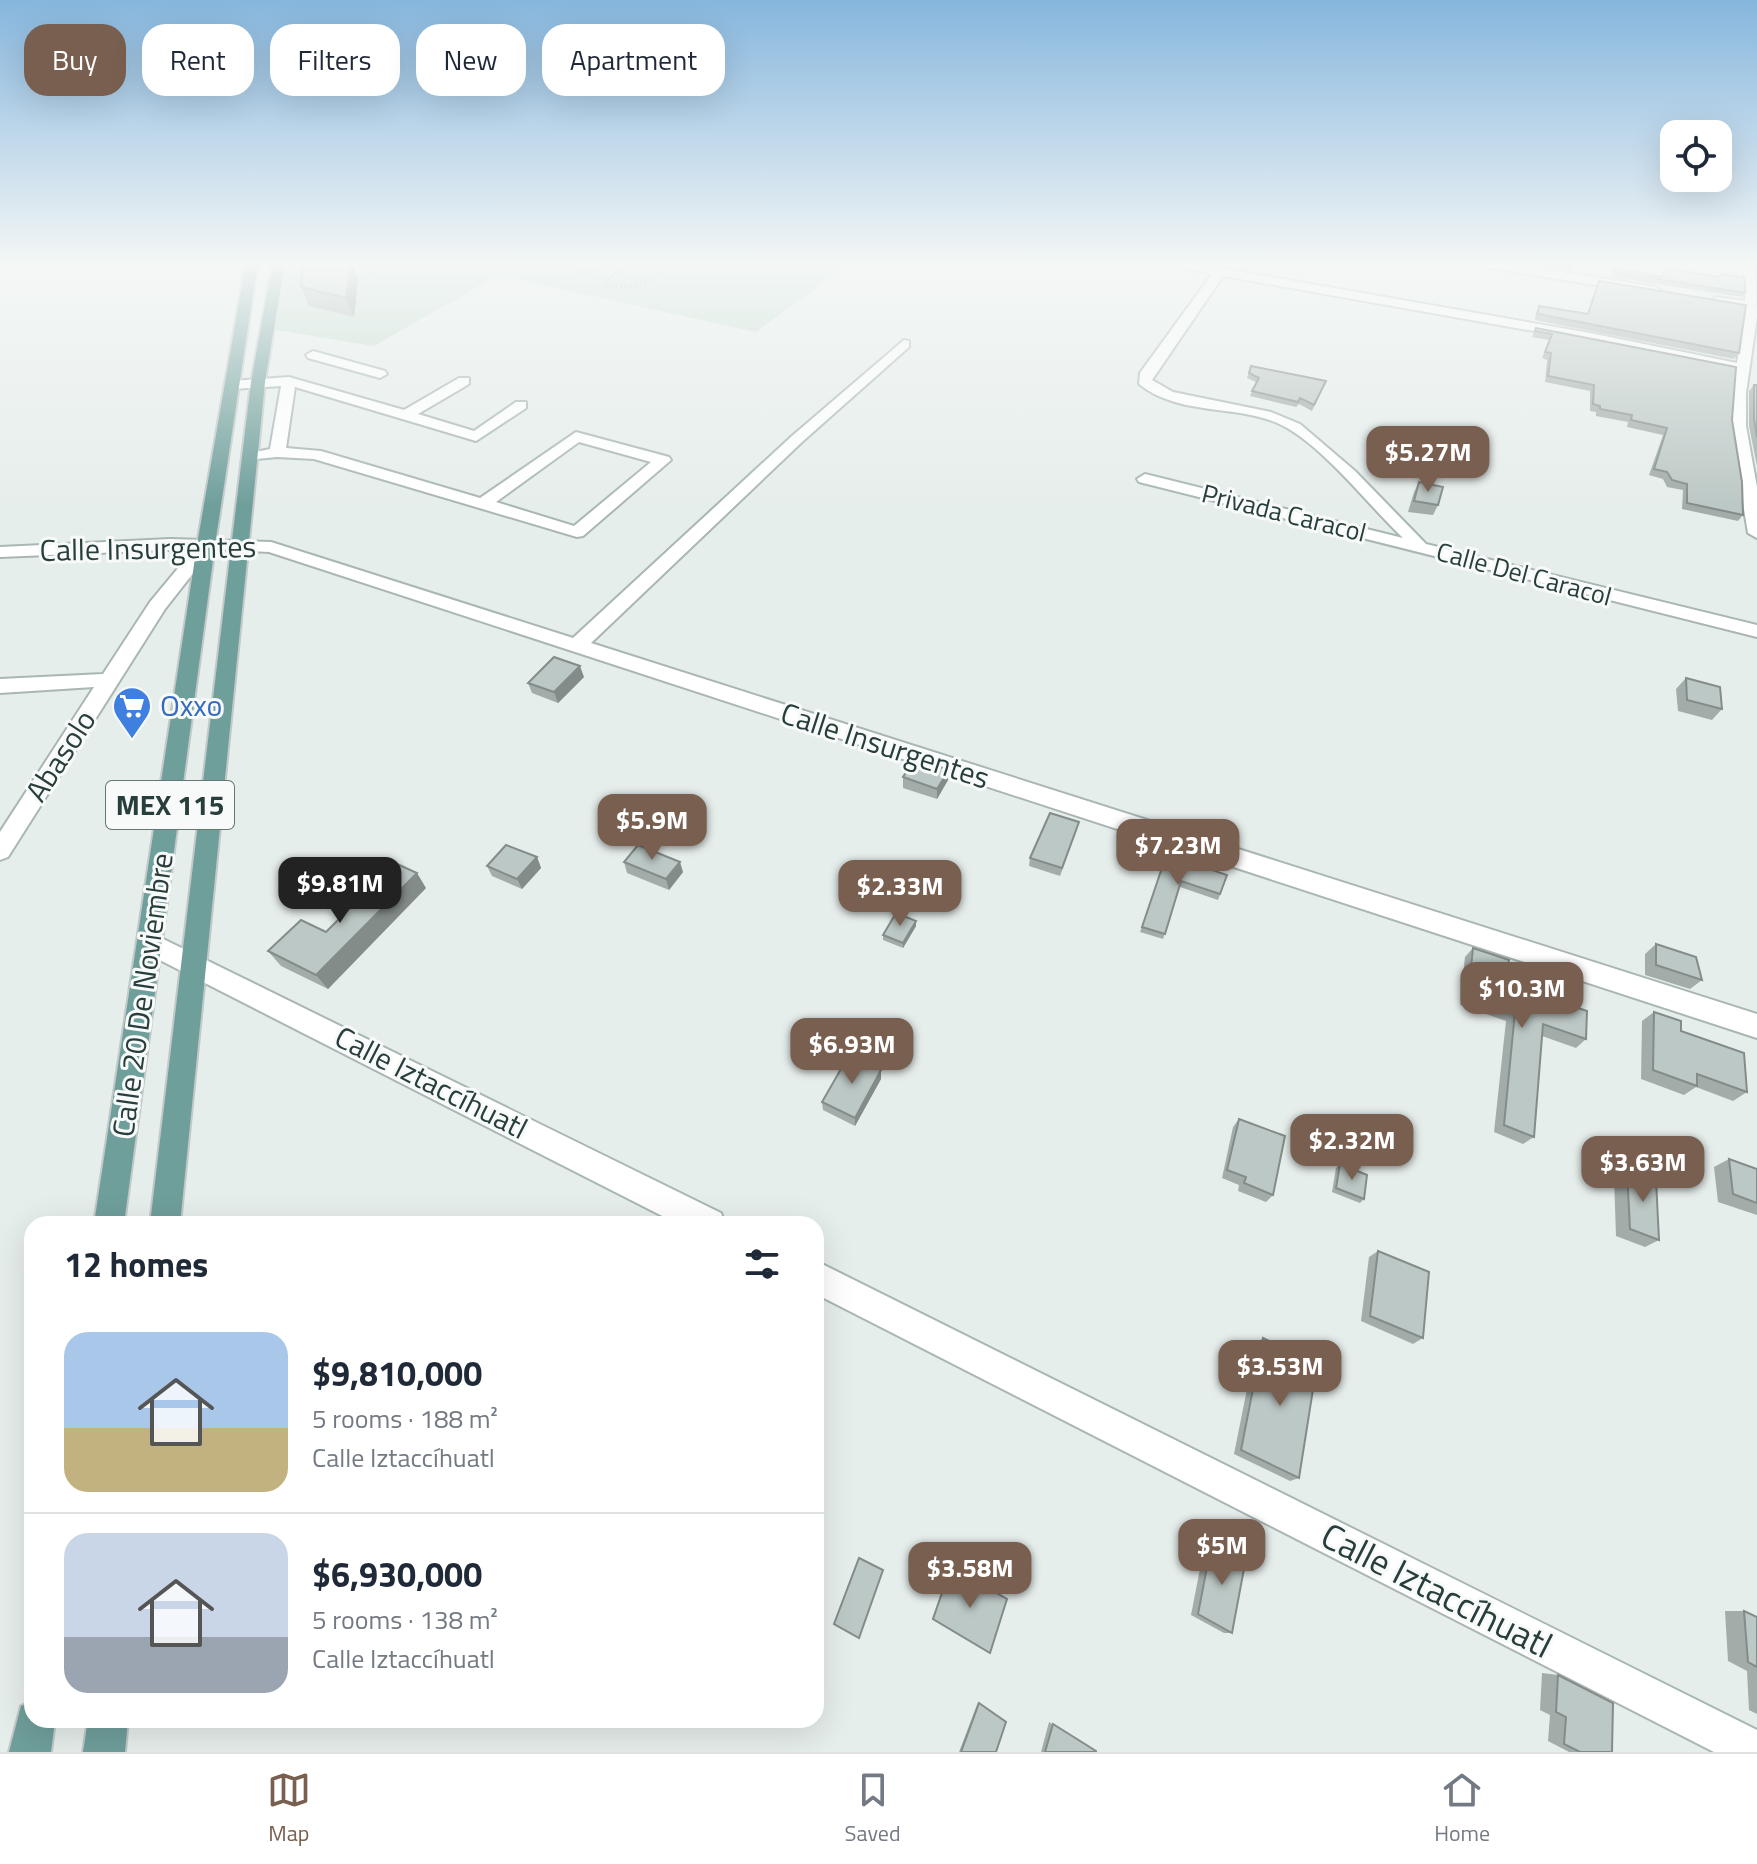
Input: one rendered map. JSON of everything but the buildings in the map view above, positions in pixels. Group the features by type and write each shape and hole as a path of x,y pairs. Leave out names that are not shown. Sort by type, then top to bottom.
{"main road":[{"name":"MEX 115","path":"232,385 239,343"},
{"name":"MEX 115","path":"258,382 265,343"},
{"name":"Calle 20 De Noviembre","path":"166,1216 258,382"},
{"name":"Calle 20 De Noviembre","path":"110,1216 206,545 232,385"},
{"path":"30,1752 34,1728"},
{"path":"104,1752 107,1728"}],"street":[{"name":"Calle Del Caracol","path":"1169,343 1147,373 1144,381 1149,388 1181,399 1269,416 1302,430 1423,547 1516,574 1757,631"},
{"path":"1618,343 1745,369"},
{"path":"1749,343 1739,393 1738,426 1757,533"},
{"path":"576,646 797,439 904,344"},
{"path":"313,355 406,415 476,436 521,405"},
{"path":"232,385 289,381 359,385 397,364"},
{"path":"277,452 289,381"},
{"path":"406,415 464,381"},
{"path":"252,457 277,452 315,454 577,532 663,460 576,437 484,503"},
{"name":"Privada Caracol","path":"1145,479 1423,547"},
{"name":"Calle Insurgentes","path":"0,552 240,544 271,547 1757,1026"},
{"name":"Abasolo","path":"0,851 157,606 206,545"},
{"path":"0,686 109,680"},
{"name":"Calle Iztaccíhuatl","path":"151,944 694,1216"},
{"name":"Calle Iztaccíhuatl","path":"824,1281 1757,1752"}],"green space":[{"path":"354,343 380,343 374,346"}],"place":[{"name":"Oxxo","path":"132,740"}]}
